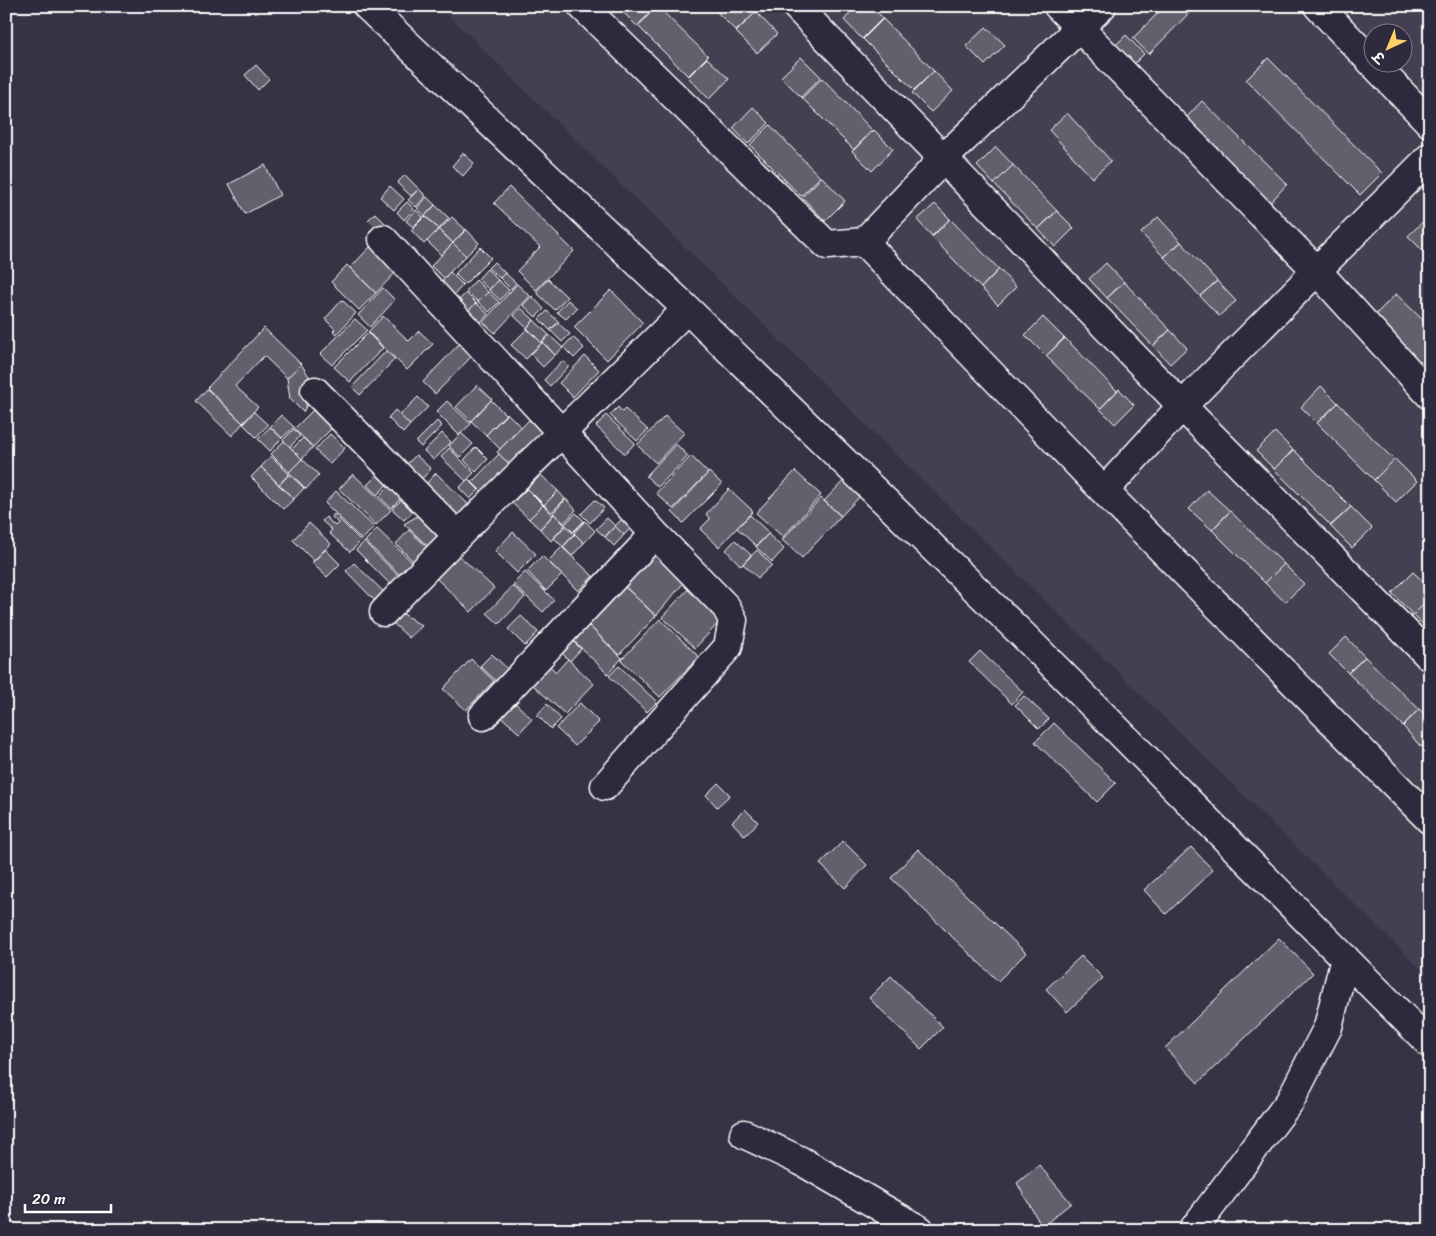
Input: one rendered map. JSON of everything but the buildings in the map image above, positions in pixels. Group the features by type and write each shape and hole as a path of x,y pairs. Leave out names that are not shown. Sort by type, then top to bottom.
{"street":[{"path":"366,6 687,309 1024,636 1430,1044"},
{"path":"582,6 827,245 864,242 944,158 1102,6"},
{"path":"796,6 1182,406 1430,657"},
{"path":"1058,6 1317,271 1430,394"},
{"path":"1318,6 1430,123"},
{"path":"1104,491 1182,406 1430,157"},
{"path":"383,239 655,534 726,607 733,620 728,646 605,786"},
{"path":"864,242 1104,491 1430,820"},
{"path":"384,612 457,535 563,433 687,309"},
{"path":"315,392 457,535"},
{"path":"483,716 655,534"},
{"path":"1193,1230 1290,1101 1328,1027 1346,958"},
{"path":"744,1134 801,1161 920,1230"}],"shaded area":[{"path":"439,6 1430,6 1430,978"}]}
